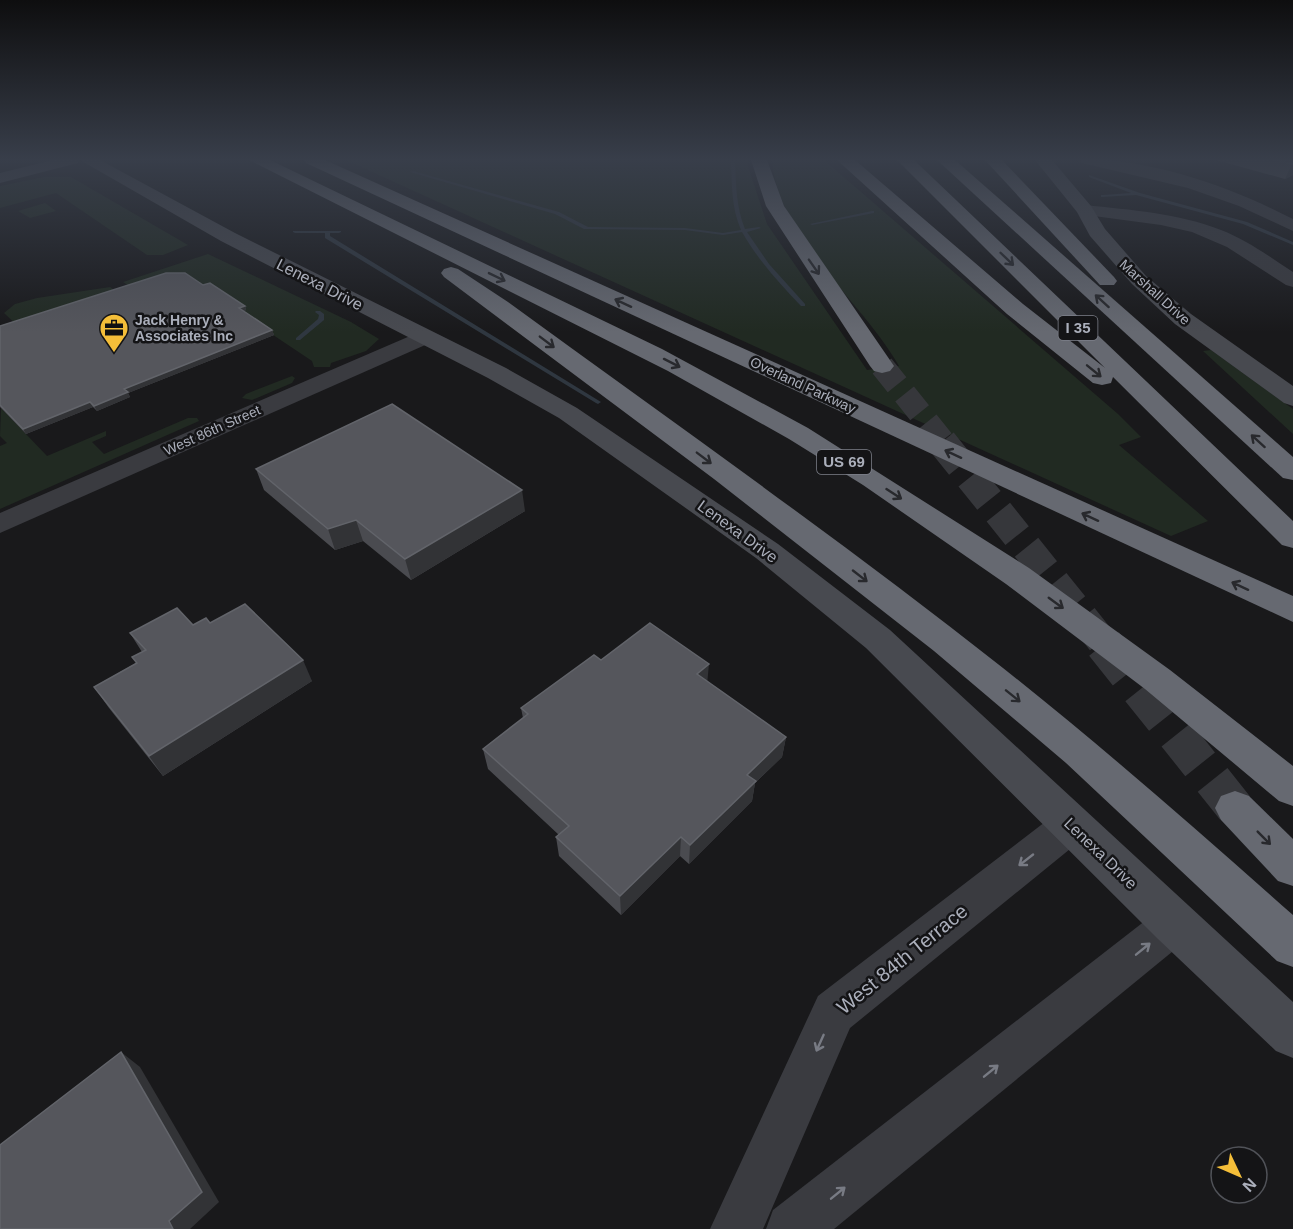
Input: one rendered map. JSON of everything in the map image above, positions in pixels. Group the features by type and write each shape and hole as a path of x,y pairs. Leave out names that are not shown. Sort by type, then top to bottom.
{"highway":[{"path":"368,217 501,307 947,643 1058,734 1293,945"},
{"name":"US 69","path":"375,217 639,346 722,389 806,438 994,559 1203,714 1293,789"},
{"name":"Overland Parkway","path":"437,217 1293,610"},
{"path":"783,217 882,366"},
{"path":"910,217 1015,309 1251,497"},
{"name":"I 35","path":"964,217 1293,538"},
{"name":"I 35","path":"1009,217 1293,472"},
{"path":"1050,217 1223,411"},
{"path":"1235,808 1293,867"}],"street":[{"name":"Lenexa Drive","path":"192,217 497,373 568,414 767,551 878,639 1174,924 1293,1034"},
{"name":"Marshall Drive","path":"1088,217 1097,232 1139,280 1183,319 1293,398"},
{"path":"1151,217 1198,228 1235,244 1293,281"},
{"path":"1274,217 1293,226"},
{"name":"West 86th Street","path":"0,524 424,337"},
{"name":"West 84th Terrace","path":"736,1229 834,1012 1072,824"},
{"path":"792,1229 1174,924"}],"shaded area":[{"path":"92,217 140,217 188,245 163,255 147,255"},
{"path":"472,217 765,217 767,224 867,370 899,366 864,317 824,268 790,217 890,217 1118,414 1141,437 1119,445 1208,521 1171,536"},
{"path":"208,254 351,322 379,339 366,351 331,363 330,367 314,367 312,361 240,313 246,310 135,290 123,282"},
{"path":"110,287 117,292 18,326 4,313 15,304 37,298"},
{"path":"1211,350 1293,409 1293,434 1203,351"},
{"path":"292,376 295,378 292,383 252,400 242,398 246,394"},
{"path":"1,408 47,456 106,431 106,436 92,442 104,454 188,418 197,418 199,421 0,509 0,446 7,443 0,436"}],"building":[{"name":"Jack Henry & Associates Inc","path":"166,273 185,273 203,285 210,283 245,306 239,308 272,330 124,389 128,392 94,406 90,402 23,429 0,405 0,326"},
{"path":"392,404 522,490 405,559 356,520 328,529 256,469"},
{"path":"245,604 303,660 149,756 94,687 137,663 132,657 146,650 130,633 177,608 193,625 206,618 210,623"},
{"path":"650,623 709,664 697,674 786,737 747,775 756,781 690,845 681,837 620,896 556,837 569,826 483,749 528,714 521,708 594,655 601,660"},
{"path":"121,1052 202,1192 169,1221 173,1229 0,1229 0,1145"}],"waterway":[{"path":"566,217 587,228"},
{"path":"738,217 744,231"},
{"path":"812,224 845,217"},
{"path":"1224,217 1245,223 1293,244"},
{"path":"584,228 685,229 723,234 744,231"},
{"path":"744,231 759,228"},
{"path":"744,231 767,265 803,305"},
{"path":"295,232 328,232"},
{"path":"328,232 339,232"},
{"path":"328,232 327,237 598,402"},
{"path":"298,339 321,320 322,315 318,312"}],"tunnel":[{"path":"882,366 944,443"},
{"path":"942,442 1105,645"},
{"path":"1104,644 1235,808"}],"place":[{"name":"Jack Henry & Associates Inc","path":"114,354"}]}
